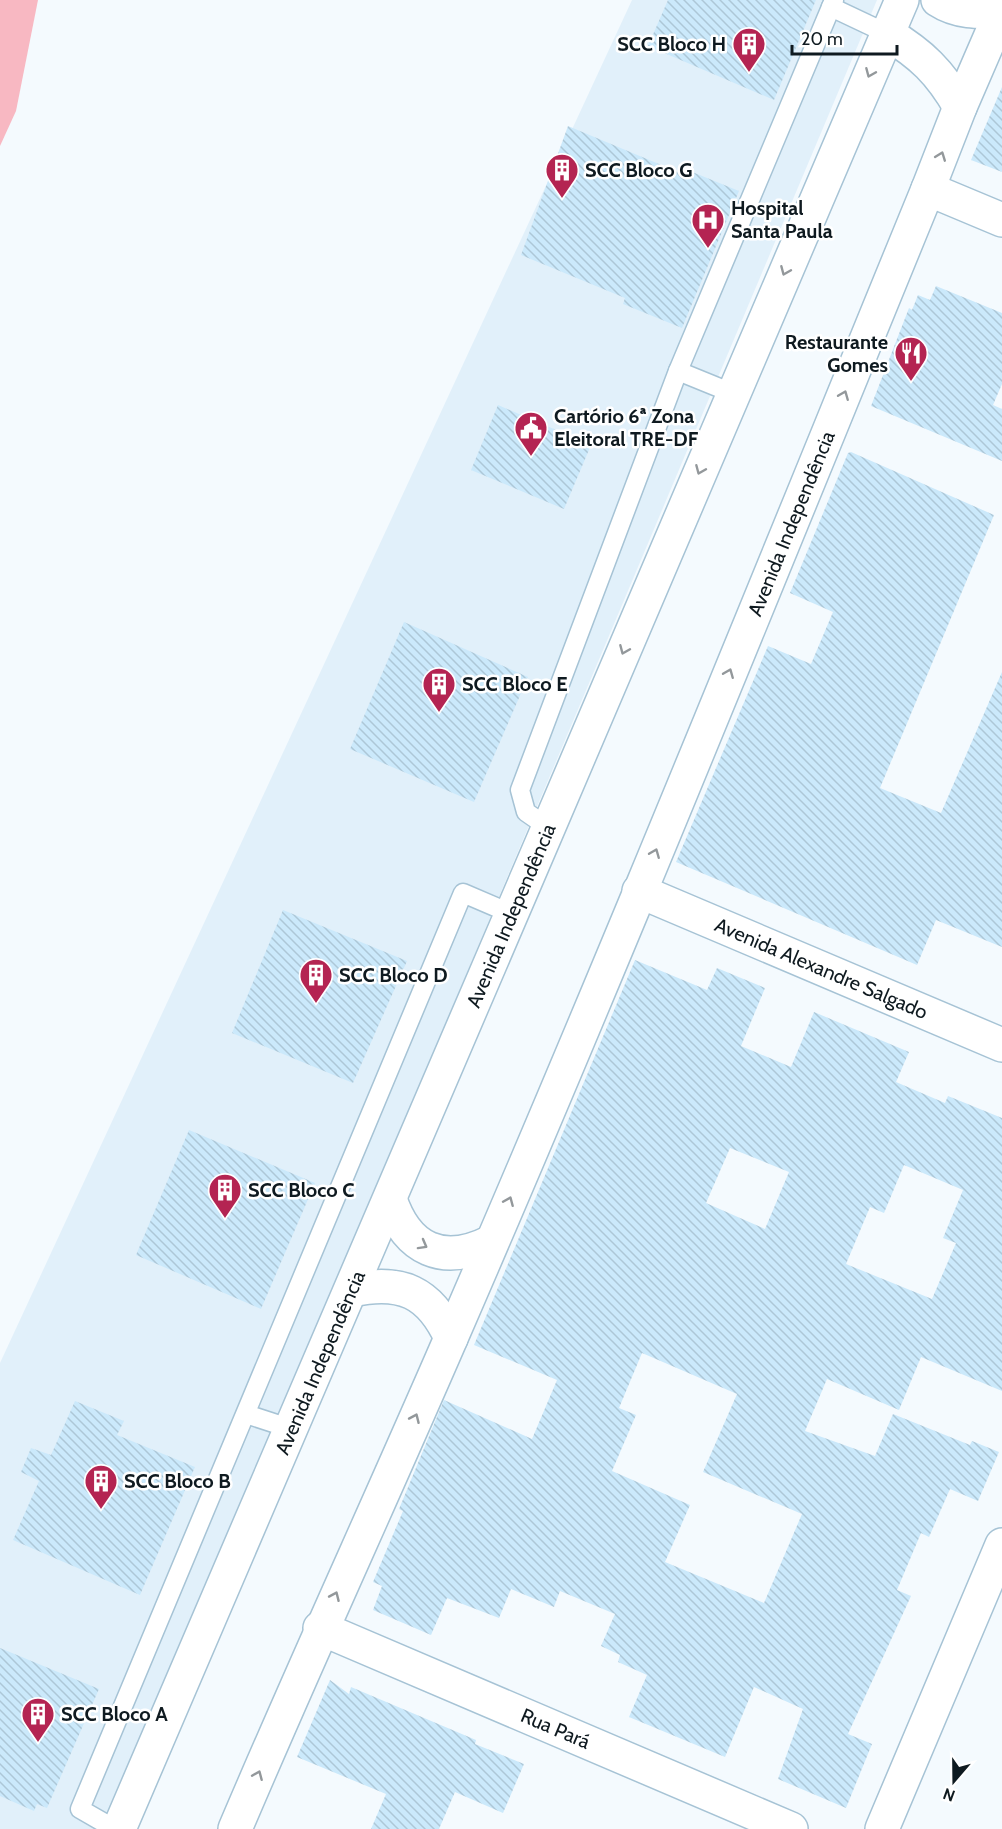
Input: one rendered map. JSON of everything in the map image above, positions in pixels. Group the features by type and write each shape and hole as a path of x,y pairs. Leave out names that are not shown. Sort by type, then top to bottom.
{"main road":[{"name":"Avenida Independência","path":"117,1829 352,1290 732,393 902,0"},
{"path":"938,0 949,7 971,12 1002,11"},
{"name":"Avenida Independência","path":"235,1829 320,1628 451,1338 639,891 960,107 1002,11"},
{"path":"888,34 909,46 944,79 960,107"},
{"path":"928,189 1002,220"},
{"name":"Avenida Alexandre Salgado","path":"639,891 1002,1045"},
{"path":"390,1199 397,1220 410,1238 429,1249 450,1254 461,1253 472,1251 491,1242"},
{"path":"352,1290 376,1285 393,1287 423,1298 441,1316 451,1338"},
{"path":"882,1829 1002,1545"},
{"name":"Rua Pará","path":"320,1628 791,1829"}],"lane":[{"path":"549,828 526,812 520,790 678,371 832,3 888,34"},
{"path":"678,371 732,393"},
{"path":"117,1829 81,1809 463,893 512,914"},
{"path":"246,1414 292,1429"}],"shaded area":[{"path":"0,0 38,0 16,111 0,146"},
{"path":"632,0 877,0 106,1829 0,1829 0,1363"}],"building":[{"name":"SCC Bloco H","path":"668,0 816,0 774,100 648,46"},
{"path":"1002,87 1002,172 971,160"},
{"path":"568,126 678,172 680,167 739,191 682,328 623,304 625,298 521,255"},
{"path":"936,286 1002,313 1002,384 993,405 1002,409 1002,461 871,406 909,308 912,310 918,295 930,300"},
{"name":"Cartório 6ª Zona Eleitoral TRE-DF","path":"498,405 591,445 564,509 471,470"},
{"path":"851,452 994,515 880,788 941,813 1002,672 1002,947 936,920 917,965 676,862 768,646 811,664 833,612 790,593 848,453"},
{"name":"SCC Bloco E","path":"404,622 528,677 474,802 350,749"},
{"name":"SCC Bloco D","path":"283,910 407,961 353,1083 232,1033"},
{"path":"635,960 707,990 717,968 765,988 741,1046 791,1067 814,1012 909,1052 896,1082 945,1103 948,1096 1002,1118 1002,1391 921,1357 899,1410 827,1379 805,1431 875,1456 893,1414 970,1445 972,1441 999,1452 978,1501 950,1489 929,1537 921,1533 897,1590 911,1596 848,1734 872,1744 846,1808 778,1779 803,1709 754,1687 725,1757 629,1717 647,1675 618,1662 620,1655 601,1646 615,1614 560,1591 554,1607 511,1589 499,1618 447,1598 431,1635 373,1610 382,1586 373,1582 403,1511 399,1509 444,1400 532,1439 557,1380 474,1345","holes":["730,1148 789,1172 765,1229 706,1203","904,1165 963,1190 943,1238 956,1243 932,1299 846,1264 870,1207 884,1213","642,1353 737,1394 703,1472 802,1514 764,1603 665,1562 690,1505 612,1471 636,1415 619,1408"]},
{"name":"SCC Bloco C","path":"189,1130 315,1183 261,1309 136,1255"},
{"name":"SCC Bloco B","path":"75,1401 124,1421 117,1435 195,1467 140,1595 13,1540 39,1481 21,1472 31,1448 51,1455"},
{"name":"SCC Bloco A","path":"0,1648 99,1689 47,1808 37,1804 34,1811 0,1796"},
{"path":"330,1680 349,1694 351,1687 476,1740 475,1744 524,1764 503,1813 455,1792 439,1829 371,1829 386,1794 297,1757"}],"place":[{"name":"SCC Bloco H","path":"749,73"},
{"name":"SCC Bloco G","path":"562,199"},
{"name":"Hospital Santa Paula","path":"708,249"},
{"name":"Restaurante Gomes","path":"911,382"},
{"name":"Cartório 6ª Zona Eleitoral TRE-DF","path":"531,457"},
{"name":"SCC Bloco E","path":"439,713"},
{"name":"SCC Bloco D","path":"316,1004"},
{"name":"SCC Bloco C","path":"225,1219"},
{"name":"SCC Bloco B","path":"101,1510"},
{"name":"SCC Bloco A","path":"38,1743"}]}
